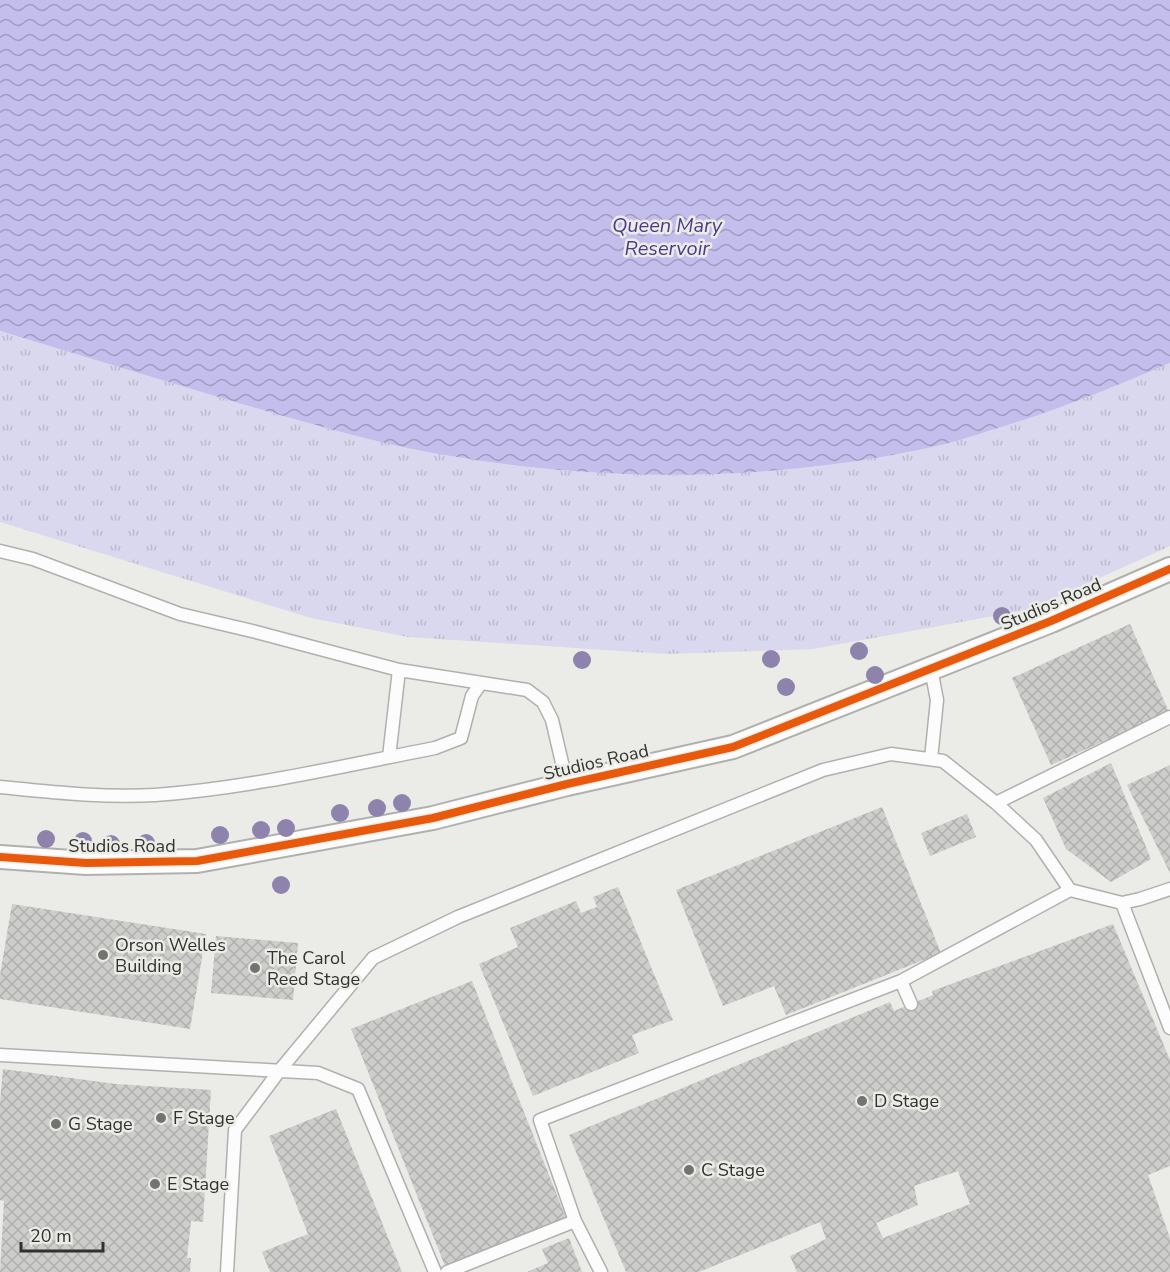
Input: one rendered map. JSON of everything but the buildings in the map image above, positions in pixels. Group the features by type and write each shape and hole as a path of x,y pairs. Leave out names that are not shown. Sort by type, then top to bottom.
{"street":[{"name":"Studios Road","path":"0,857 86,863 197,861 433,818 567,784 733,747 1051,621 1170,569"}],"lane":[{"path":"0,551 33,559 180,615 256,632 399,670 527,690 543,702 552,720 567,784"},
{"path":"931,669 937,700 931,759"},
{"path":"389,757 399,670"},
{"path":"0,787 77,794 154,795 256,783 435,748 461,738 472,696 481,683"},
{"path":"996,803 1170,717"},
{"path":"227,1272 235,1130 280,1070 373,958 458,916 823,770 891,754 943,761 996,803 1036,840 1070,890 1122,903 1170,889"},
{"path":"601,1272 575,1221 540,1120 902,981 1070,890"},
{"path":"1122,903 1170,1028"},
{"path":"902,981 911,1004"},
{"path":"0,1055 318,1073 358,1089 435,1272"},
{"path":"447,1272 575,1221"}],"green space":[{"path":"0,331 238,403 407,448 473,460 539,468 672,475 805,468 871,459 937,446 1061,407 1170,363 1170,546 1031,609 813,649 665,654 408,637 311,618 0,522"}],"water":[{"name":"Queen Mary Reservoir","path":"0,0 1170,0 1170,363 1061,407 937,446 871,459 805,468 672,475 539,468 473,460 407,448 238,403 0,331"}],"cycle path":[{"path":"0,857 86,863 197,861 433,818 567,784 733,747 1051,621 1170,569"}],"place":[{"name":"Orson Welles Building","path":"103,955"},
{"name":"The Carol Reed Stage","path":"255,968"},
{"name":"D Stage","path":"862,1101"},
{"name":"F Stage","path":"161,1118"},
{"name":"G Stage","path":"56,1124"},
{"name":"C Stage","path":"689,1170"},
{"name":"E Stage","path":"155,1184"}]}
